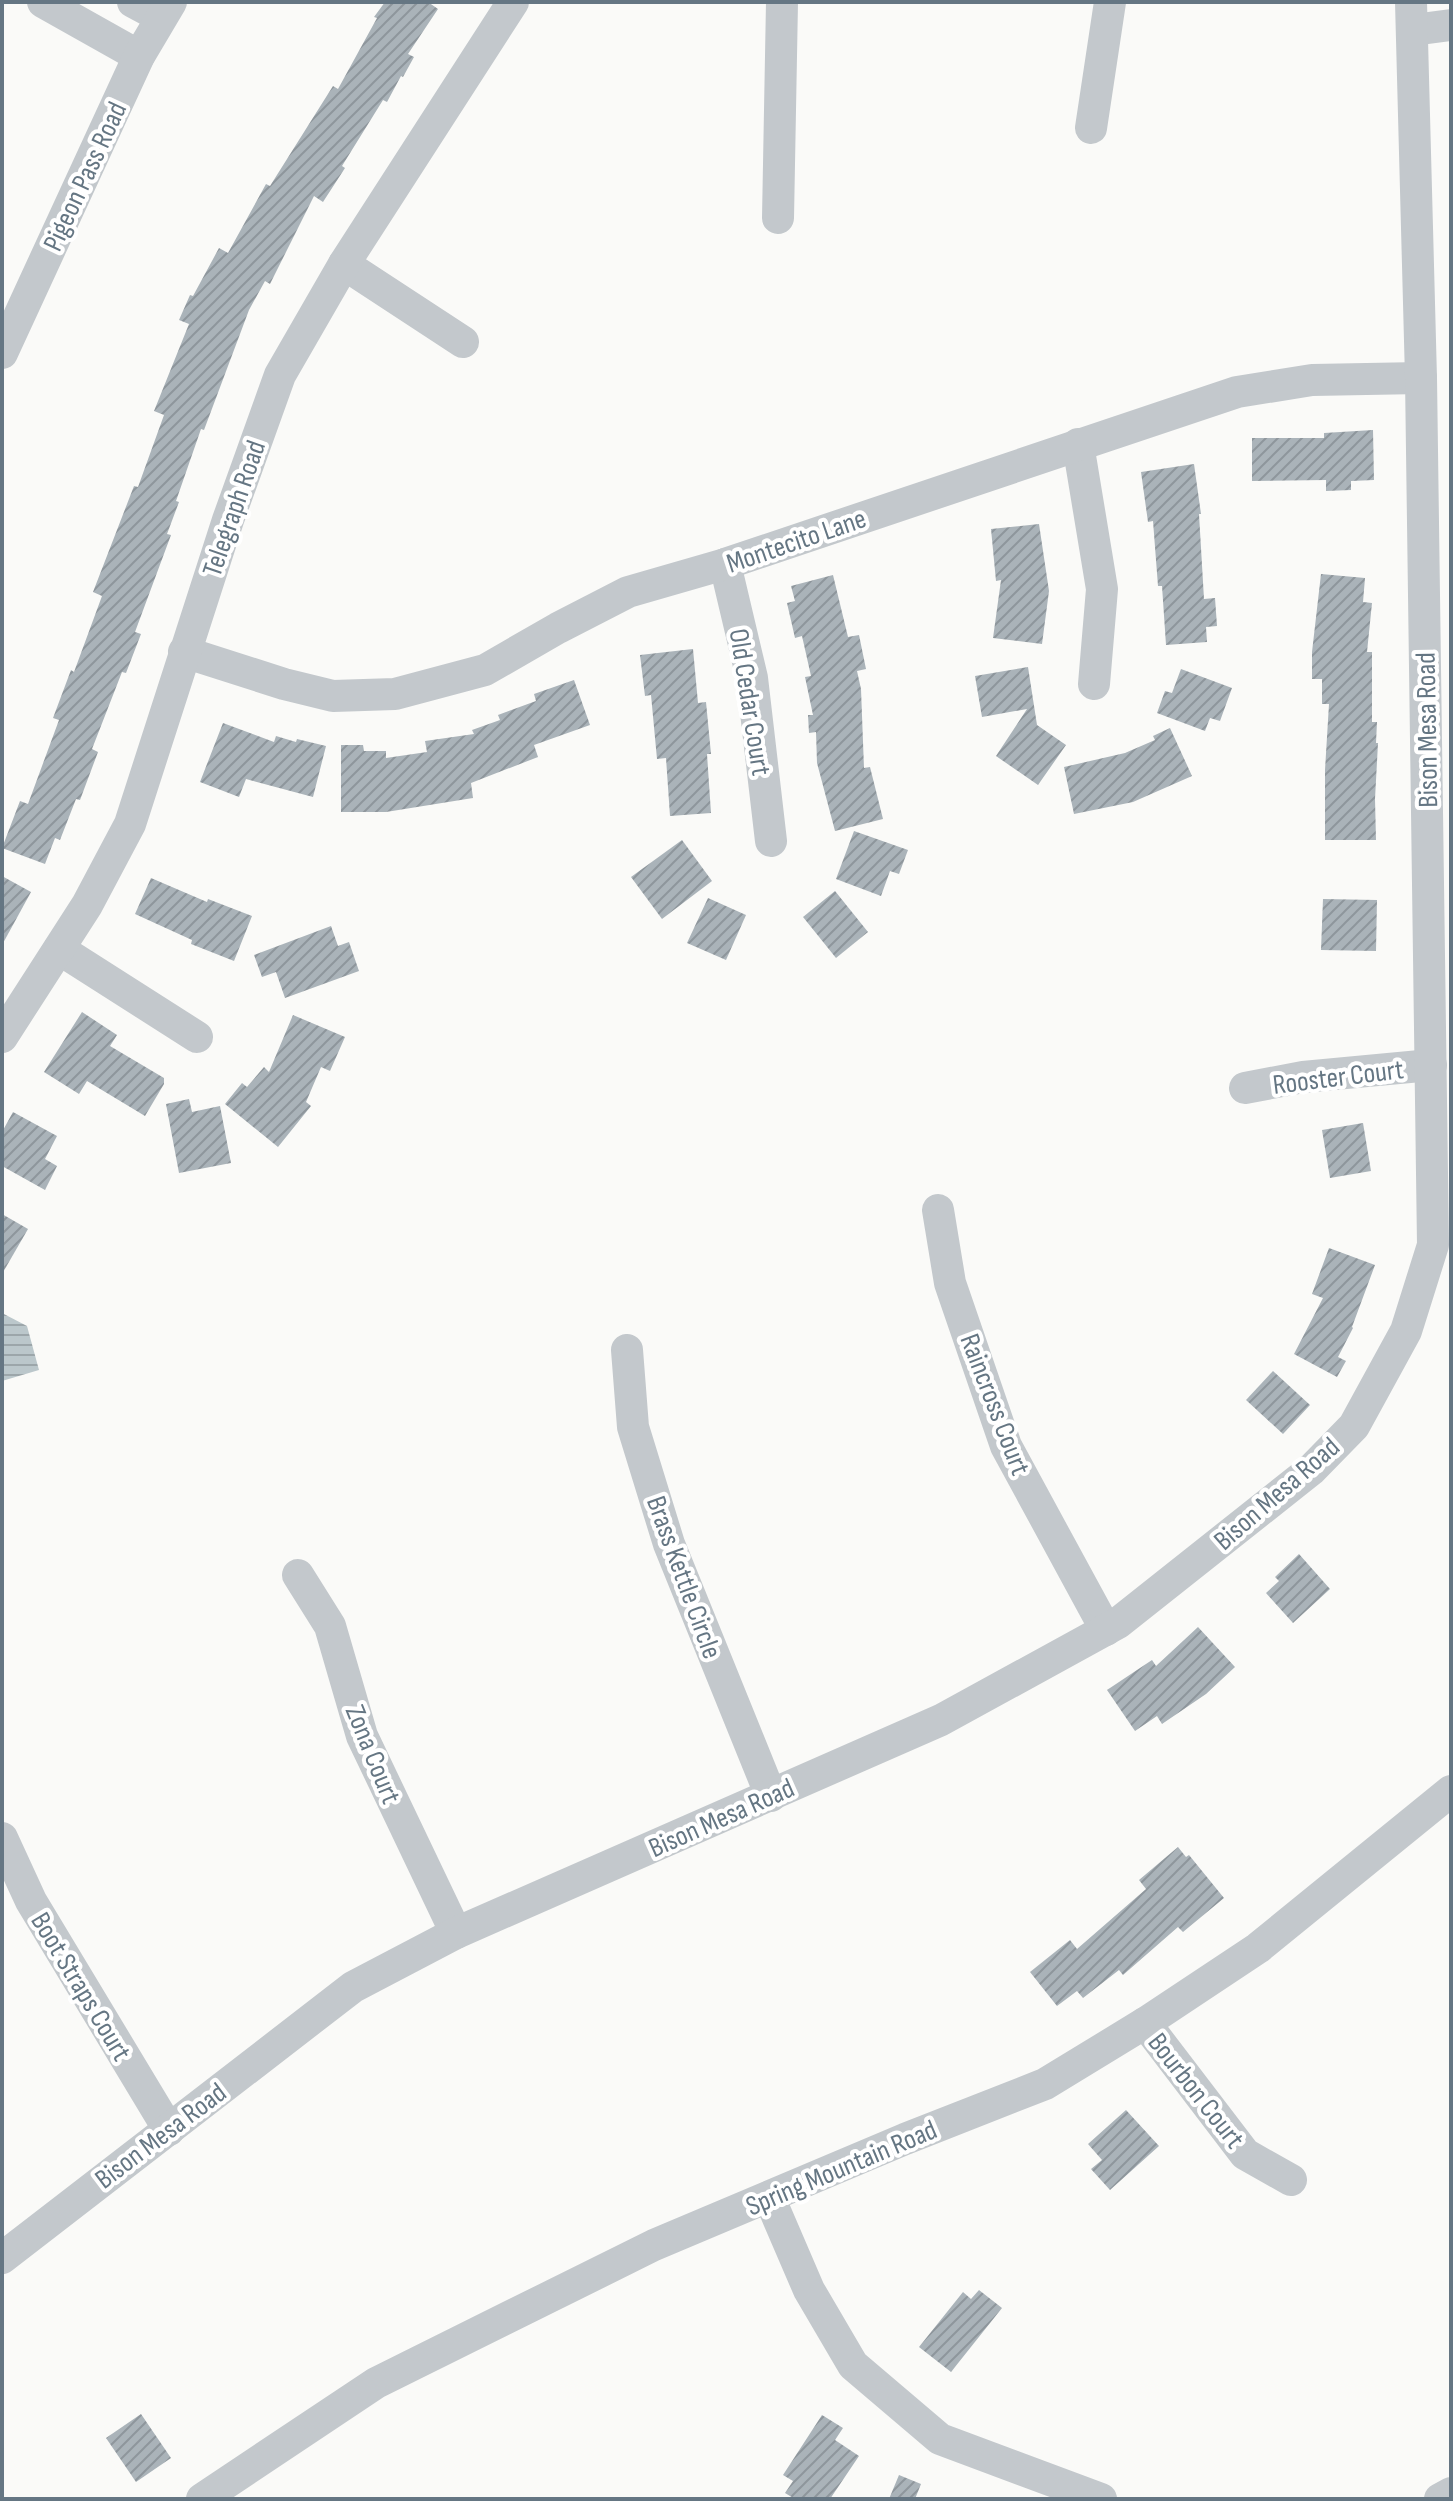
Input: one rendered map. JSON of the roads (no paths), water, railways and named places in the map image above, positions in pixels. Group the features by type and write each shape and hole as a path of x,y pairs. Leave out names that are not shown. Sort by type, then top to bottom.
{"street":[{"path":"43,2 139,56"},
{"path":"133,2 166,10"},
{"name":"Telegraph Road","path":"2,1037 87,905 130,824 228,520 280,375 344,264 513,2"},
{"path":"778,218 782,2"},
{"path":"1091,128 1110,2"},
{"name":"Pigeon Pass Road","path":"2,353 139,56 166,10"},
{"path":"1412,16 1451,25"},
{"name":"Bison Mesa Road","path":"2,2258 353,1987 456,1933 941,1720 1106,1630 1311,1470 1354,1426 1406,1331 1442,1246 1431,1065 1439,804 1421,378 1412,16"},
{"path":"344,264 463,342"},
{"name":"Montecito Lane","path":"184,652 333,696 395,694 485,670 628,592 725,564 1237,392 1312,380 1421,378"},
{"path":"1078,444 1102,589 1094,684"},
{"name":"Old Cedar Court","path":"725,564 752,678 771,841"},
{"path":"59,949 197,1037"},
{"name":"Rooster Court","path":"1245,1088 1303,1077 1431,1065"},
{"name":"Raincross Court","path":"938,1210 950,1283 1006,1446 1106,1630"},
{"name":"Brass Kettle Circle","path":"627,1350 633,1427 669,1544 771,1796"},
{"name":"Zona Court","path":"298,1575 330,1626 362,1736 456,1933"},
{"name":"Spring Mountain Road","path":"202,2499 376,2383 654,2245 1045,2084 1145,2023 1258,1948 1451,1791"},
{"name":"Boot Straps Court","path":"2,1838 31,1901 169,2130"},
{"name":"Bourbon Court","path":"1145,2023 1245,2154 1291,2180"},
{"path":"769,2197 809,2290 853,2365 940,2439 1101,2499"},
{"path":"1440,2499 1451,2493"}]}
